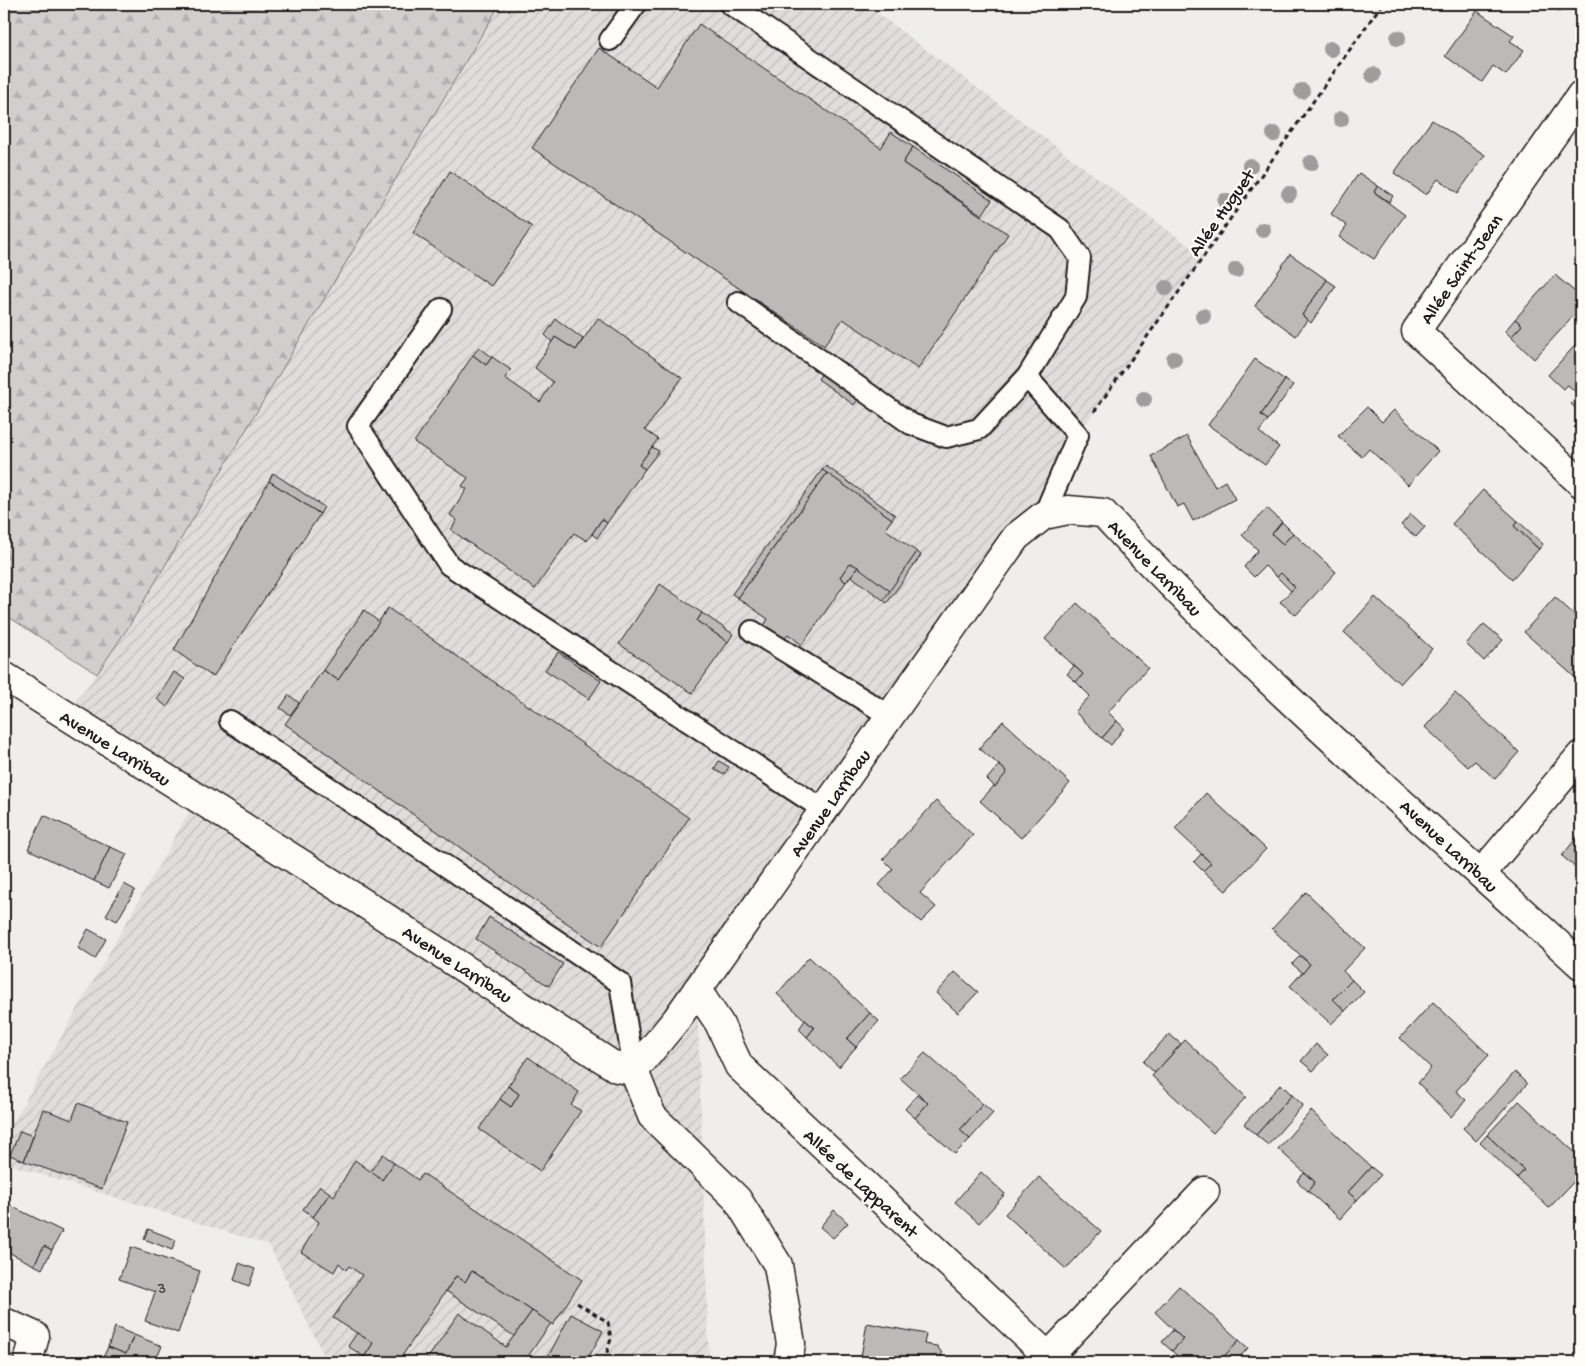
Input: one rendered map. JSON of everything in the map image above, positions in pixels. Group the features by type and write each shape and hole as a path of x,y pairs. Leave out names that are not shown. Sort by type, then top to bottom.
{"street":[{"name":"Allée Saint-Jean","path":"1581,95 1416,331 1581,483"},
{"name":"Avenue Larribau","path":"4,676 360,900 618,1068 634,1071 668,1031 1016,537 1044,515 1068,510 1103,513 1153,567 1249,661 1581,965"},
{"path":"1481,874 1581,755"},
{"name":"Allée de Lapparent","path":"697,990 719,1023 739,1066 1051,1360 1205,1191"},
{"path":"634,1071 652,1116 738,1199 778,1265 791,1344 788,1362"},
{"path":"4,1322 35,1336 28,1362"}],"lane":[{"path":"610,40 636,4"},
{"path":"730,4 1060,229 1080,258 1076,297 1027,377 979,429 946,437 911,424 738,302"},
{"path":"441,309 358,426 449,565 824,810"},
{"path":"1027,377 1078,435 1044,515"},
{"path":"752,631 890,716"},
{"path":"230,722 620,983 634,1071"}],"path":[{"name":"Allée Huguet","path":"1078,435 1382,4"},
{"path":"577,1303 608,1322 611,1339 604,1362"}],"shaded area":[{"path":"500,4 865,4 1204,257 1078,435 1044,515 697,990 709,1362 327,1362 269,1245 4,1163 4,1138 197,798 65,714 97,674 129,626"}],"green space":[{"path":"4,4 500,4 129,626 97,674 4,614"}],"building":[{"path":"1548,4 1566,4 1560,12"},
{"path":"1477,11 1514,36 1510,41 1524,50 1506,75 1493,66 1482,82 1445,56"},
{"path":"699,24 881,148 891,132 913,147 903,163 1008,234 918,369 843,319 824,346 532,148 599,48 657,87"},
{"path":"1432,120 1485,155 1458,193 1438,179 1426,195 1394,173"},
{"path":"913,147 992,200 982,215 903,163"},
{"path":"450,171 532,227 491,286 413,233"},
{"path":"1359,173 1378,186 1374,192 1405,215 1374,259 1339,237 1347,226 1331,214"},
{"path":"1378,186 1393,196 1389,202 1374,192"},
{"path":"1290,254 1327,280 1302,315 1307,320 1296,336 1255,306"},
{"path":"1555,275 1581,297 1581,308 1534,359 1511,337 1522,325 1515,319"},
{"path":"1327,280 1336,286 1311,323 1302,315"},
{"path":"598,318 682,378 645,430 658,439 639,465 645,469 607,523 602,519 587,541 574,533 535,589 451,530 457,520 450,515 467,489 462,486 468,478 414,442 473,355 486,365 492,357 511,370 505,378 540,402 553,382 535,368 555,337 576,350"},
{"path":"556,319 583,339 576,350 555,337 552,342 545,335"},
{"path":"1515,319 1522,325 1511,337 1505,331"},
{"path":"1581,339 1581,413 1571,404 1579,395 1568,385 1563,389 1548,375"},
{"path":"479,347 492,357 486,365 473,355"},
{"path":"1255,359 1285,380 1261,415 1268,420 1259,432 1279,447 1265,465 1208,425"},
{"path":"824,370 861,396 854,405 818,379"},
{"path":"1285,380 1293,385 1268,420 1261,415"},
{"path":"1367,407 1382,422 1394,410 1438,451 1408,485 1369,449 1362,457 1338,436"},
{"path":"1187,436 1215,487 1225,481 1235,499 1193,521 1184,504 1177,507 1151,456"},
{"path":"652,447 659,451 645,469 639,465"},
{"path":"826,466 895,515 892,519 822,470"},
{"path":"822,470 827,473 738,598 732,594"},
{"path":"273,473 324,507 320,514 269,481"},
{"path":"827,473 892,519 885,529 917,552 890,591 850,563 840,577 846,582 802,645 788,634 781,643 762,629 768,619 738,598"},
{"path":"269,481 320,514 213,677 174,650"},
{"path":"1483,490 1518,521 1514,526 1539,549 1512,579 1452,524"},
{"path":"1267,508 1282,522 1272,534 1283,544 1293,533 1336,572 1296,615 1280,602 1295,587 1281,573 1277,577 1265,566 1254,577 1244,567 1258,550 1242,535"},
{"path":"1411,514 1425,527 1416,537 1401,525"},
{"path":"602,519 607,523 597,538 592,534"},
{"path":"1518,521 1543,544 1539,549 1514,526"},
{"path":"1282,522 1293,533 1283,544 1272,534"},
{"path":"917,552 921,555 887,603 883,600"},
{"path":"850,563 858,567 846,582 840,577"},
{"path":"858,567 890,591 883,600 851,576"},
{"path":"1281,573 1295,587 1291,591 1277,577"},
{"path":"660,584 702,613 697,621 728,642 692,693 619,644"},
{"path":"1375,597 1432,649 1400,684 1344,632"},
{"path":"1555,597 1581,621 1581,678 1579,681 1524,632"},
{"path":"1077,603 1148,668 1108,712 1117,721 1102,738 1075,712 1090,696 1076,682 1083,674 1045,639"},
{"path":"388,608 689,818 601,947 285,724 323,670 338,680"},
{"path":"364,610 379,622 338,680 323,670"},
{"path":"702,613 733,634 728,642 697,621"},
{"path":"1484,624 1503,640 1484,661 1466,644"},
{"path":"558,652 601,681 589,699 545,670"},
{"path":"1074,666 1083,674 1076,682 1067,674"},
{"path":"174,672 185,679 167,707 157,699"},
{"path":"1455,693 1519,752 1495,779 1475,761 1468,767 1425,727"},
{"path":"289,695 299,703 290,715 280,708"},
{"path":"1003,721 1070,783 1021,838 980,801 1007,772 979,748"},
{"path":"1117,721 1124,728 1111,745 1102,738"},
{"path":"719,761 729,767 724,775 714,769"},
{"path":"999,765 1007,772 995,787 987,779"},
{"path":"1206,793 1266,849 1226,891 1203,871 1211,863 1175,829"},
{"path":"936,801 973,835 920,893 936,907 921,922 879,885 893,869 883,859"},
{"path":"44,815 110,847 94,881 28,849"},
{"path":"1581,832 1581,872 1562,856"},
{"path":"110,847 127,854 109,888 94,881"},
{"path":"1201,854 1211,863 1203,871 1194,862"},
{"path":"124,884 135,890 117,921 106,915"},
{"path":"1306,892 1365,948 1343,971 1352,980 1333,999 1345,1011 1331,1024 1290,986 1310,964 1272,929"},
{"path":"489,917 563,964 549,986 476,939"},
{"path":"88,929 106,939 95,959 78,948"},
{"path":"1300,956 1310,964 1303,973 1292,964"},
{"path":"809,957 870,1013 847,1039 856,1047 839,1067 807,1037 814,1028 777,994"},
{"path":"955,972 978,992 958,1013 936,993"},
{"path":"1352,980 1364,992 1345,1011 1333,999"},
{"path":"1433,1002 1489,1055 1456,1091 1466,1100 1451,1117 1418,1083 1431,1068 1400,1038"},
{"path":"870,1013 879,1021 856,1047 847,1039"},
{"path":"805,1020 814,1028 807,1037 799,1029"},
{"path":"1169,1034 1181,1044 1155,1073 1143,1062"},
{"path":"1185,1040 1246,1097 1213,1133 1152,1076"},
{"path":"1316,1044 1328,1055 1313,1071 1301,1061"},
{"path":"925,1053 983,1104 960,1130 970,1139 955,1154 915,1118 928,1103 900,1078"},
{"path":"528,1057 579,1092 571,1105 581,1111 540,1171 479,1129 500,1099 511,1107 519,1094 508,1086"},
{"path":"1515,1072 1527,1084 1476,1141 1463,1128"},
{"path":"1281,1084 1292,1095 1256,1135 1244,1124"},
{"path":"508,1086 519,1094 511,1107 500,1099"},
{"path":"917,1095 928,1103 915,1118 905,1109"},
{"path":"1292,1095 1303,1105 1268,1145 1256,1135"},
{"path":"1519,1101 1581,1158 1581,1174 1549,1208 1517,1178 1524,1170 1487,1135"},
{"path":"78,1103 127,1122 102,1189 24,1161 43,1109 72,1120"},
{"path":"983,1104 993,1113 970,1139 960,1130"},
{"path":"1311,1111 1371,1167 1348,1192 1357,1200 1340,1219 1308,1191 1315,1182 1278,1149"},
{"path":"20,1131 33,1136 24,1161 10,1155"},
{"path":"1487,1135 1524,1170 1517,1178 1480,1143"},
{"path":"383,1154 394,1163 382,1180 370,1172"},
{"path":"355,1160 382,1180 394,1163 418,1180 422,1174 427,1176 582,1280 553,1325 472,1271 465,1282 456,1276 398,1362 372,1362 364,1357 373,1343 333,1318 362,1275 349,1266 346,1270 339,1263 334,1272 301,1252 319,1222 313,1217 330,1193 334,1196"},
{"path":"1371,1167 1381,1175 1357,1200 1348,1192"},
{"path":"981,1172 1005,1194 979,1223 955,1202"},
{"path":"1304,1173 1315,1182 1308,1191 1297,1181"},
{"path":"1039,1177 1101,1231 1066,1269 1005,1214"},
{"path":"320,1186 330,1193 313,1217 303,1209"},
{"path":"9,1205 62,1231 52,1250 44,1246 34,1265 4,1250 4,1215"},
{"path":"834,1210 848,1223 833,1238 820,1227"},
{"path":"148,1229 176,1240 172,1250 144,1239"},
{"path":"44,1246 52,1250 42,1269 34,1265"},
{"path":"131,1247 200,1271 178,1333 145,1321 155,1292 119,1279"},
{"path":"239,1263 255,1269 249,1286 234,1280"},
{"path":"472,1271 532,1311 514,1336 446,1291 456,1276 465,1282"},
{"path":"1179,1286 1239,1340 1219,1362 1184,1362 1172,1351 1183,1339 1155,1312"},
{"path":"532,1311 551,1323 524,1362 425,1362 459,1313 506,1347"},
{"path":"571,1314 603,1331 586,1362 545,1362"},
{"path":"867,1323 926,1334 924,1344 937,1346 942,1353 940,1362 860,1362"},
{"path":"115,1327 134,1335 126,1354 108,1347"},
{"path":"1173,1330 1183,1339 1172,1351 1162,1342"},
{"path":"357,1333 373,1343 364,1357 348,1346"},
{"path":"134,1335 162,1346 155,1362 101,1362 108,1347 126,1354"},
{"path":"1239,1340 1248,1348 1235,1362 1219,1362"}]}
